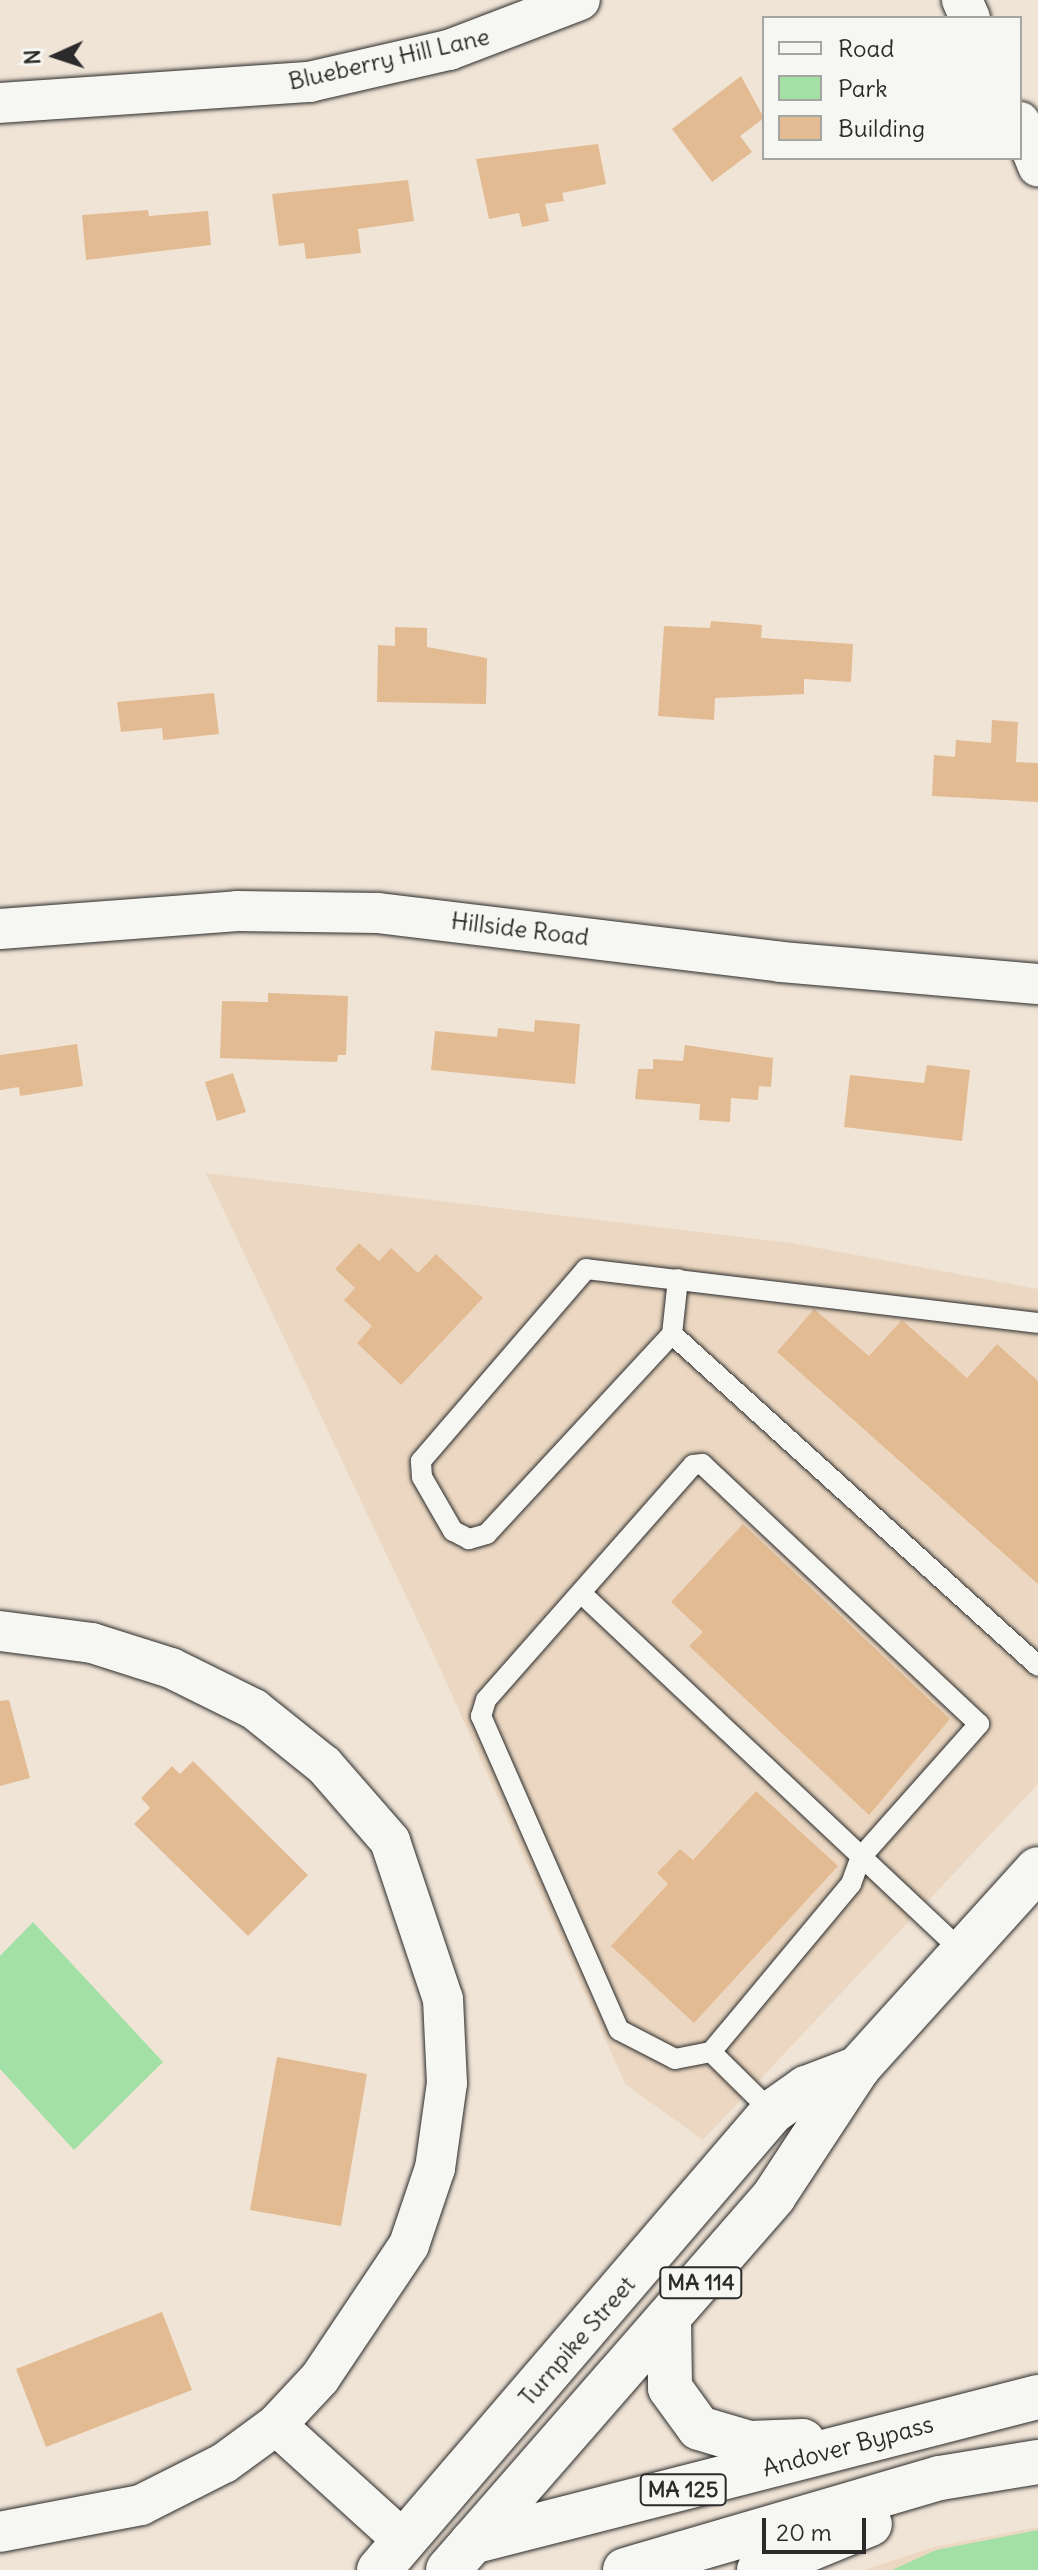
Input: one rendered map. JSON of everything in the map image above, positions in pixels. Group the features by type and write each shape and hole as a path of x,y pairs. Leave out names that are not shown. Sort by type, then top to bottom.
{"main road":[{"name":"Turnpike Street","path":"455,2561 669,2321 774,2196 858,2068 965,1954 1038,1869"},
{"name":"Turnpike Street","path":"392,2556 772,2112 806,2088 858,2068"},
{"path":"669,2321 670,2388 699,2428 749,2443 893,2434"},
{"name":"Andover Bypass","path":"455,2561 893,2434 1038,2397"},
{"name":"MA 125","path":"625,2570 940,2478 1018,2468"},
{"name":"MA 125","path":"759,2570 1018,2468"},
{"path":"392,2556 455,2561"}],"street":[{"name":"Blueberry Hill Lane","path":"0,103 309,82 449,50 580,0"},
{"path":"1022,127 1038,166"},
{"name":"Hillside Road","path":"0,929 237,911 378,913 781,962 1038,984"},
{"path":"0,1631 92,1643 171,1668 254,1709 324,1765 390,1841 420,1921 443,1999 447,2083 435,2168 409,2245 320,2378 276,2425 224,2463 141,2505 50,2528 0,2532"},
{"path":"276,2425 392,2556"}],"lane":[{"path":"678,1279 672,1334 487,1534 469,1539 453,1531 422,1477 421,1461 572,1279 586,1269 678,1279 1038,1323"},
{"path":"672,1334 1038,1666"},
{"path":"702,1464 975,1715 976,1733 861,1857 851,1884 711,2052 675,2059 619,2030 481,1716 486,1700 693,1465 702,1464"},
{"path":"581,1593 965,1954"},
{"path":"711,2052 772,2112"}],"shaded area":[{"path":"206,1173 792,1243 1038,1289 1038,1784 703,2140 625,2084 440,1668"},
{"path":"1038,2527 1038,2570 864,2570 934,2547"}],"green space":[{"path":"33,1922 163,2062 74,2150 0,2069 0,1956"},
{"path":"1038,2530 1038,2570 892,2570 936,2550"}],"building":[{"path":"741,76 762,114 762,120 740,136 752,152 712,182 672,129"},
{"path":"598,144 606,184 562,193 564,201 545,204 549,221 522,227 519,213 489,219 476,159"},
{"path":"408,180 414,221 358,229 361,253 306,259 304,243 279,246 272,194"},
{"path":"148,210 149,216 208,211 211,245 86,260 82,215"},
{"path":"711,621 762,625 761,638 853,644 851,682 804,679 804,694 715,698 714,720 658,716 664,626 710,628"},
{"path":"395,627 427,628 427,647 487,658 486,704 377,702 378,645 395,646"},
{"path":"214,693 219,734 163,740 162,728 121,732 117,702"},
{"path":"992,720 1018,722 1016,762 1038,763 1038,802 932,796 934,755 955,757 956,740 991,743"},
{"path":"268,993 348,996 346,1055 338,1055 337,1062 220,1058 222,1001 268,1002"},
{"path":"535,1020 580,1024 575,1084 431,1070 435,1031 497,1037 498,1028 534,1032"},
{"path":"77,1044 83,1086 20,1096 19,1087 0,1090 0,1055"},
{"path":"685,1045 773,1058 771,1087 759,1086 758,1100 731,1098 730,1122 699,1120 700,1104 635,1099 638,1069 653,1069 653,1059 683,1061"},
{"path":"927,1065 970,1070 962,1141 844,1127 850,1075 924,1083"},
{"path":"233,1073 246,1112 217,1121 205,1082"},
{"path":"359,1243 379,1261 391,1248 418,1273 436,1254 483,1298 401,1385 357,1343 372,1326 344,1300 355,1288 335,1269"},
{"path":"814,1309 869,1356 902,1320 967,1378 997,1344 1038,1381 1038,1584 777,1352"},
{"path":"743,1524 950,1719 869,1815 689,1646 703,1632 671,1602"},
{"path":"9,1700 30,1778 0,1786 0,1701"},
{"path":"193,1761 308,1875 248,1936 134,1824 150,1808 141,1798 172,1766 180,1774"},
{"path":"756,1791 838,1866 694,2023 611,1946 668,1884 657,1873 680,1849 693,1860"},
{"path":"277,2057 367,2074 341,2226 250,2210"},
{"path":"162,2312 192,2390 46,2447 16,2369"}]}
